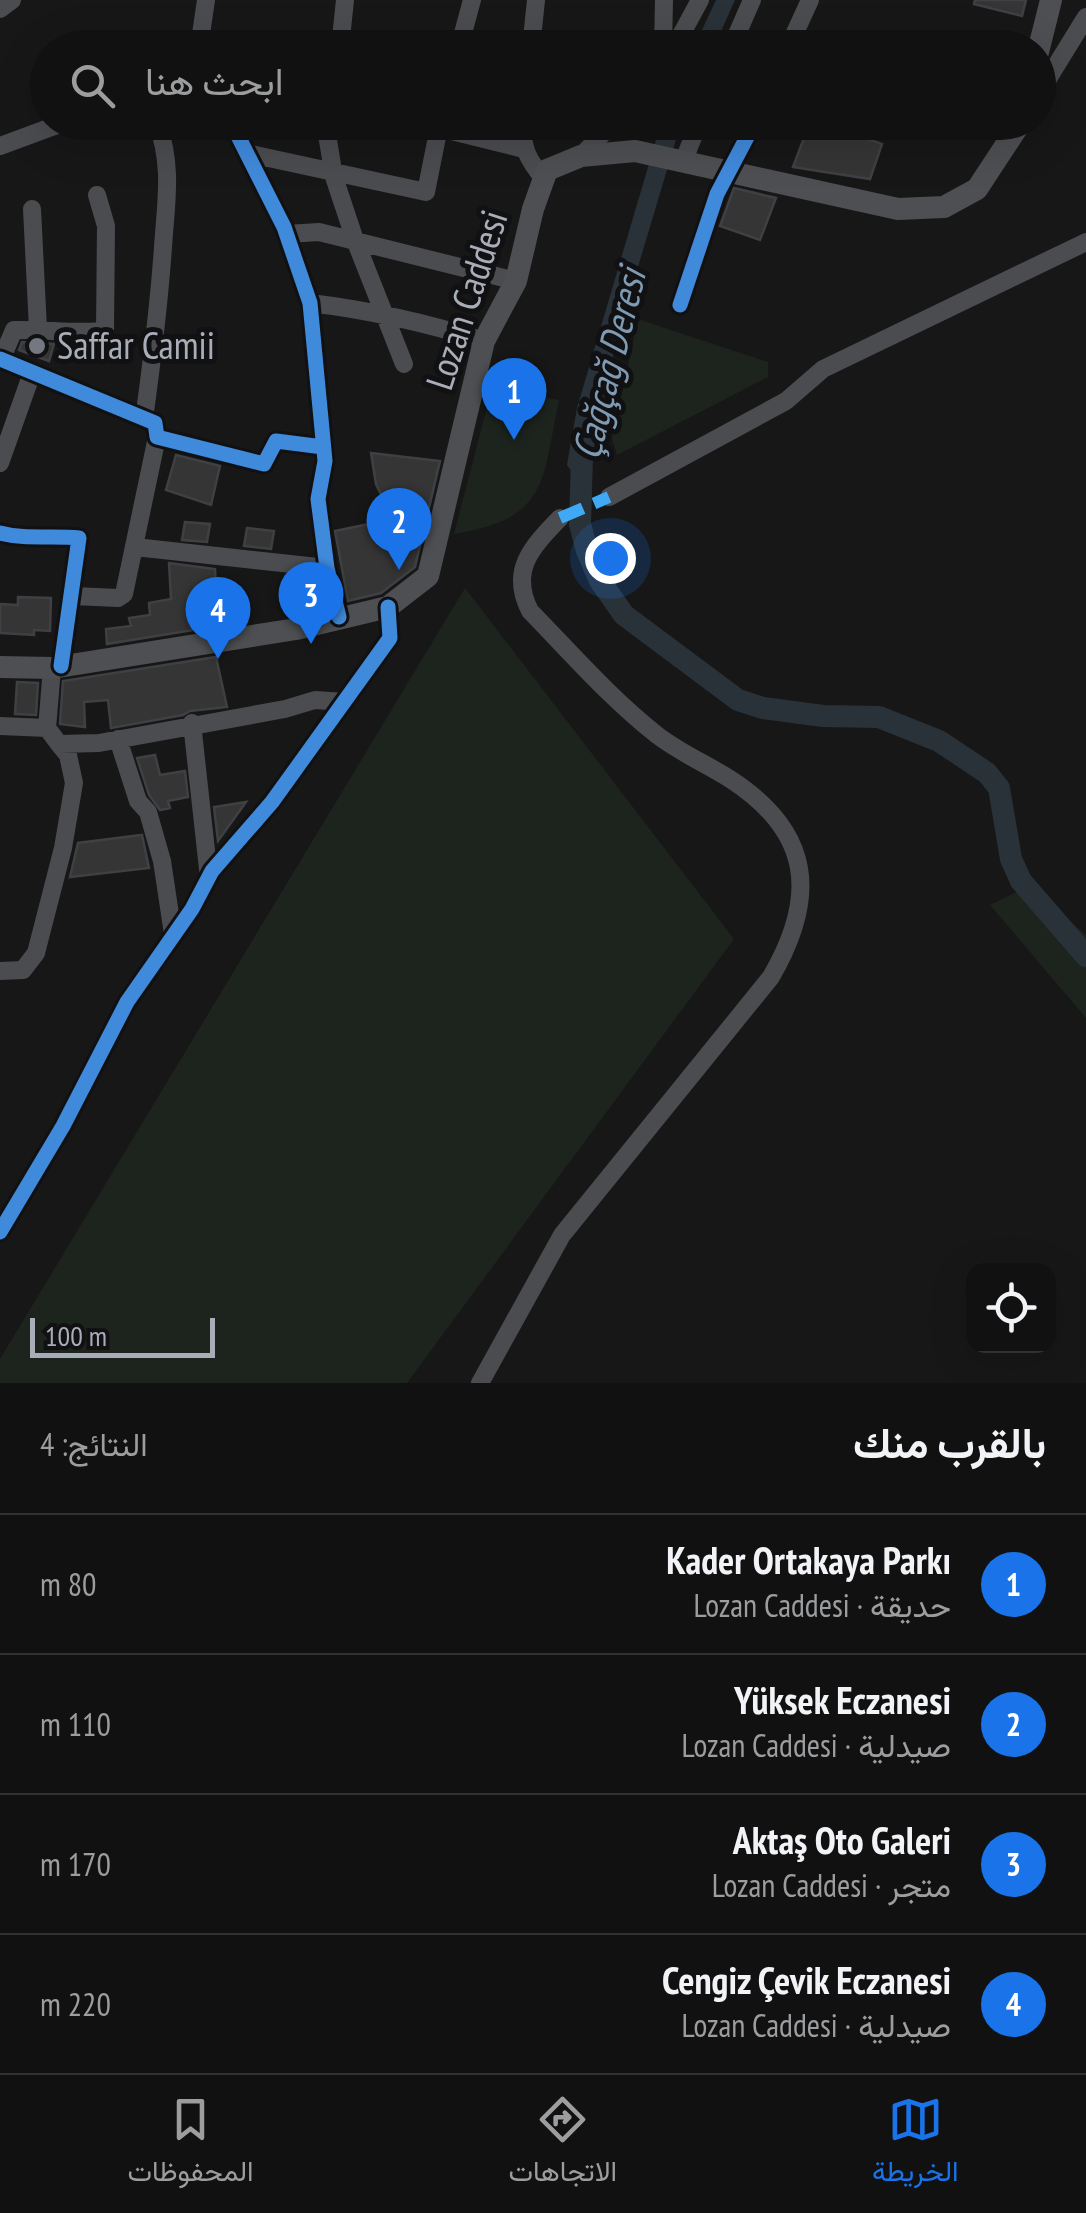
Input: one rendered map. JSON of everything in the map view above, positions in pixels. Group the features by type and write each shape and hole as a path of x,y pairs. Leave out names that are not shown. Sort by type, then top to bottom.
{"main road":[{"path":"1044,30 1051,0"},
{"path":"679,158 898,210 944,207 977,189 1010,140"},
{"name":"Lozan Caddesi","path":"0,667 56,667 296,629 388,607 428,576 484,341 516,281 547,170 580,156 636,151 679,158"}],"street":[{"path":"0,9 12,0"},
{"path":"202,30 206,0"},
{"path":"342,30 346,0"},
{"path":"464,30 472,0"},
{"path":"533,30 536,0"},
{"path":"664,0 664,30"},
{"path":"684,30 700,0"},
{"path":"739,30 752,0"},
{"path":"796,30 810,0"},
{"path":"1056,66 1086,18"},
{"path":"0,146 30,135"},
{"path":"144,419 160,306 170,190 163,140"},
{"path":"240,140 287,234 310,304 326,461 318,500 327,568 339,616"},
{"path":"328,140 355,240 404,364"},
{"path":"246,153 426,192 436,140"},
{"path":"493,140 524,148"},
{"path":"524,140 528,159 544,179"},
{"path":"580,156 596,140"},
{"path":"679,158 689,140"},
{"path":"680,305 728,170 746,140"},
{"path":"73,596 118,598 124,594 158,437 155,423 1,360 14,330 76,334 105,331 106,226 97,195"},
{"path":"32,209 38,329"},
{"path":"287,234 319,232 516,281"},
{"path":"609,496 786,402 823,370 1086,242"},
{"path":"310,304 386,315 484,341"},
{"path":"0,463 32,372"},
{"path":"158,437 264,464 276,441 323,447"},
{"path":"480,1383 562,1235 771,977 791,942 800,904 799,862 788,834 770,810 733,780 659,737 530,610 521,592 521,568 560,518"},
{"path":"0,533 22,539 41,534 79,538 73,596 56,667 48,728 68,756 74,784 63,848 36,953 23,970 0,971"},
{"path":"134,547 327,568"},
{"path":"0,1230 63,1126 126,1002 209,878 272,802 390,638 388,607"},
{"path":"59,744 118,739 285,709 314,700 344,702"},
{"path":"192,724 209,878"},
{"path":"0,726 48,728"},
{"path":"118,739 138,800 148,812 162,861 174,934"}],"shaded area":[{"path":"638,319 768,362 768,377 617,455 612,439"},
{"path":"492,388 559,400 549,453 536,492 524,506 508,518 454,534"},
{"path":"465,588 734,939 407,1383 0,1383 0,1359"},
{"path":"1029,886 1086,935 1086,1018 990,905"}],"water":[{"path":"716,0 735,0 722,30 702,30"},
{"path":"656,140 676,140 617,337 592,456 581,485 567,465 577,408"}],"building":[{"path":"975,0 1026,0 1022,16 974,4"},
{"path":"803,140 871,140 882,144 870,179 793,167"},
{"path":"734,188 776,198 760,240 720,226"},
{"name":"Saffar Camii","path":"22,342 54,344 49,361 19,350"},
{"path":"371,453 440,461 415,567 381,593 348,601 335,531 393,519 376,484"},
{"path":"176,455 220,466 211,505 166,490"},
{"path":"185,522 210,524 207,542 182,540"},
{"path":"247,528 274,531 271,549 244,546"},
{"path":"169,563 215,569 218,626 107,644 106,629 131,626 129,618 150,615 149,603 171,599"},
{"path":"286,576 317,579 323,606 293,612"},
{"path":"18,597 51,598 50,631 34,630 34,635 0,633 0,604 18,605"},
{"path":"216,657 227,707 111,728 108,700 84,702 85,727 60,724 63,681"},
{"path":"17,682 38,683 36,715 15,714"},
{"path":"155,755 160,775 185,771 188,797 168,801 170,808 160,810 149,795 137,758"},
{"path":"246,802 218,841 214,807"},
{"path":"142,835 149,868 70,877 78,843"}],"waterway":[{"name":"Çağçağ Deresi","path":"582,457 580,524 587,551 600,581 624,615 738,700 763,708 823,716 879,717 939,741 987,773 999,788 1011,859 1021,881 1086,956"}],"marked path":[{"path":"560,518 609,497"}],"cycle path":[{"path":"240,140 284,227 310,303 325,461 318,499 327,568 339,617"},
{"path":"680,305 717,194 746,140"},
{"path":"0,359 155,423 157,437 264,464 276,441 323,447"},
{"path":"0,533 79,538 61,666"},
{"path":"0,1232 63,1126 127,1002 192,909 212,871 272,802 390,638 388,607"}],"place":[{"name":"Saffar Camii","path":"37,346"},
{"name":"Kader Ortakaya Parkı","path":"514,440"},
{"name":"Yüksek Eczanesi","path":"399,570"},
{"name":"Aktaş Oto Galeri","path":"311,644"},
{"name":"Cengiz Çevik Eczanesi","path":"218,659"}]}
